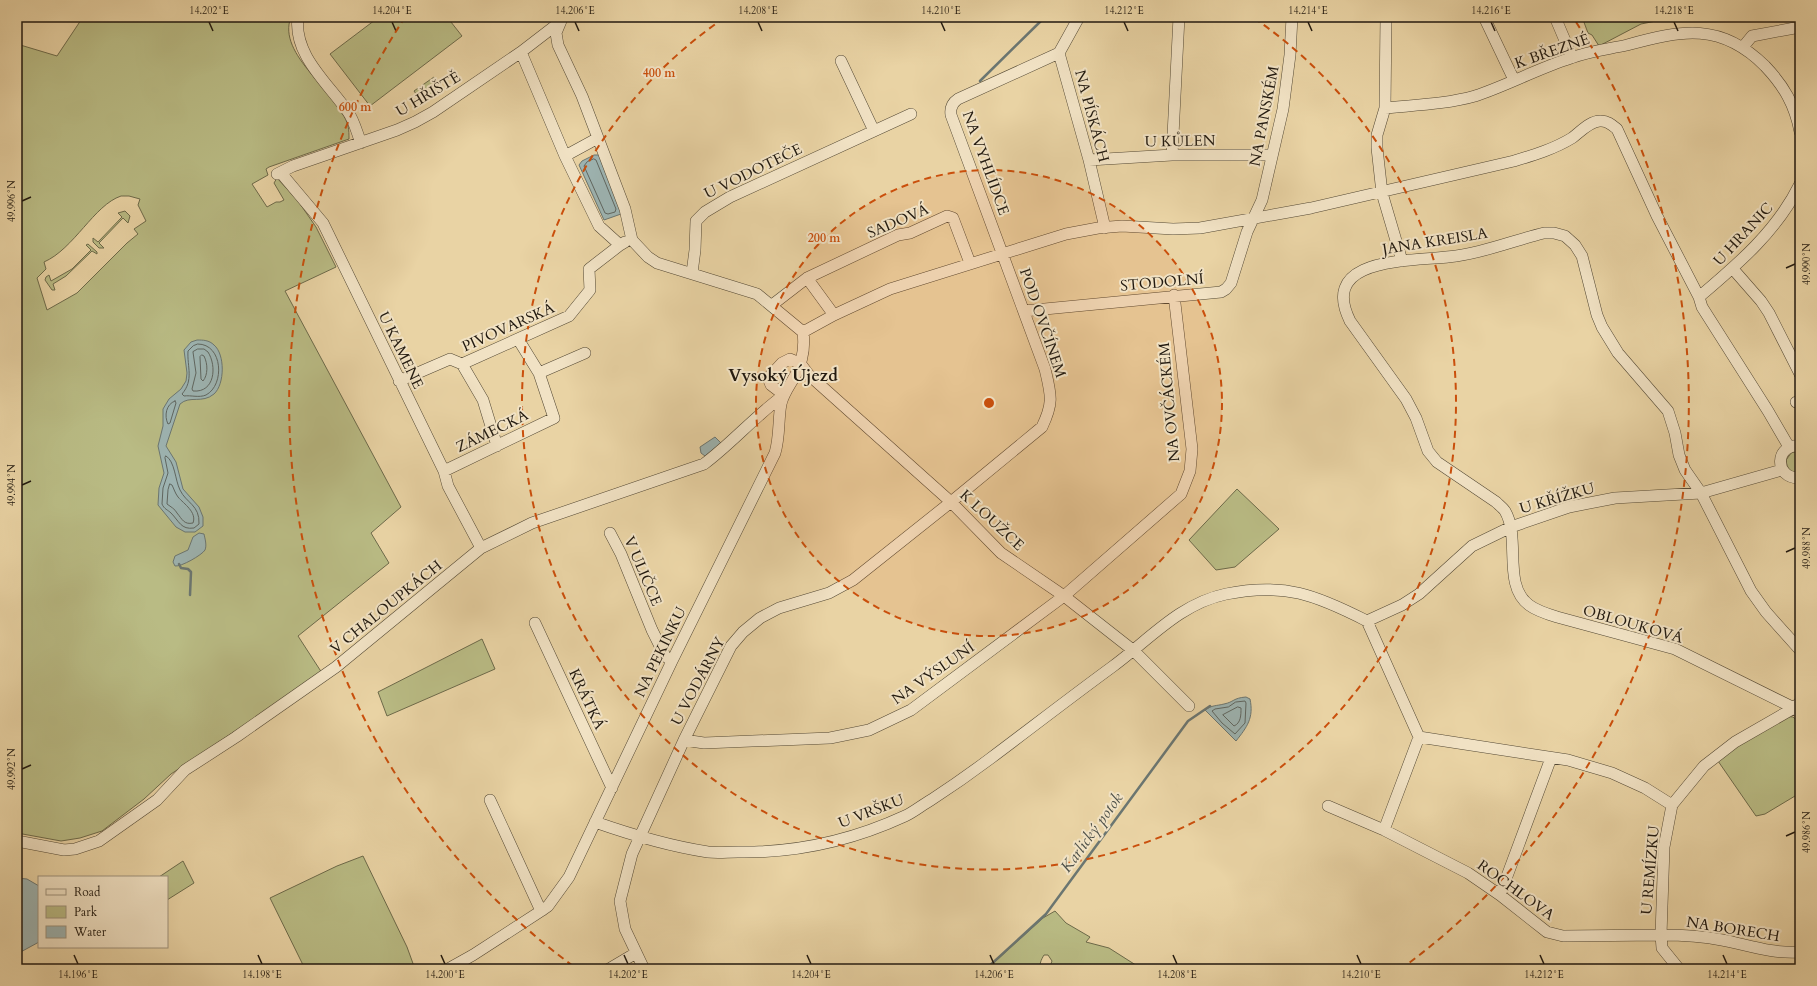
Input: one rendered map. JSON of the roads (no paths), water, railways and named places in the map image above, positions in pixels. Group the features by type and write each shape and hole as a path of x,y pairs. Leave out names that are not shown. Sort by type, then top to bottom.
{"street":[{"path":"298,17 297,30 302,51 349,113 360,143"},
{"path":"1059,53 1080,17"},
{"path":"1172,155 1179,17"},
{"name":"NA PANSKÉM","path":"1253,218 1262,200 1283,108 1290,55 1292,17"},
{"path":"1386,17 1385,108 1378,135 1377,148 1382,193 1402,261"},
{"path":"1484,17 1514,80"},
{"path":"1555,17 1572,57"},
{"path":"563,19 556,33 558,45 582,96 625,209 632,240 648,257 657,263 757,294 803,332 804,341 800,363 796,375 784,395 771,385 768,378 782,363 790,359 800,363"},
{"name":"U HŘIŠTĚ","path":"279,174 293,166 397,130 433,112 521,52 563,19"},
{"path":"1743,47 1752,36 1800,27"},
{"name":"K BŘEZNÉ","path":"1385,108 1460,100 1475,96 1572,57 1657,36 1681,33 1699,33 1719,37 1743,47 1776,78 1790,98 1800,132"},
{"path":"521,52 565,156 599,226 620,245 632,240"},
{"name":"NA PÍSKÁCH","path":"1059,53 1089,160 1104,228"},
{"name":"NA VYHLÍDCE","path":"1002,253 951,115 951,106 958,99 1059,53"},
{"path":"841,61 874,131"},
{"name":"U VODOTEČE","path":"692,273 696,250 696,221 705,212 736,194 911,114"},
{"path":"803,332 834,315 890,289 1066,234 1122,226 1173,229 1200,228 1311,208 1382,193 1514,161 1546,151 1571,138 1591,124 1600,121 1610,123 1617,129 1657,216 1699,297 1702,307 1710,322 1768,411 1789,447"},
{"path":"565,156 598,138"},
{"name":"U KŮLEN","path":"1089,160 1172,155 1272,155"},
{"name":"U KAMENE","path":"279,174 323,223 444,472 448,486 481,548"},
{"name":"U HRANIC","path":"1699,297 1733,269 1772,228 1793,199 1800,183"},
{"name":"SADOVÁ","path":"772,305 807,278 898,236 910,233 947,216 953,218 970,263"},
{"name":"STODOLNÍ","path":"1024,311 1174,295 1221,292 1231,283 1253,218"},
{"name":"JANA KREISLA","path":"1511,527 1504,511 1496,502 1437,462 1428,451 1416,418 1406,399 1350,321 1344,308 1344,291 1350,278 1361,270 1402,261 1456,256 1481,251 1544,233 1554,233 1564,236 1576,245 1582,256 1596,315 1602,327 1618,353 1668,411 1675,433 1679,455 1685,470 1701,493"},
{"name":"PIVOVARSKÁ","path":"462,364 569,316 590,290 591,283 589,269 620,245"},
{"name":"POD OVČÍNEM","path":"951,502 1042,427 1050,411 1052,396 1045,369 1002,253"},
{"path":"1733,269 1761,301 1769,313 1800,374"},
{"path":"807,278 834,315"},
{"name":"NA OVČÁCKÉM","path":"1064,596 1181,494 1190,471 1192,449 1174,295"},
{"path":"518,339 539,373 585,353"},
{"name":"PIVOVARSKÁ","path":"399,381 450,359 462,364 482,400 497,446"},
{"name":"K LOUŽCE","path":"800,363 809,375 951,502 1001,553 1064,596 1134,651 1189,706"},
{"name":"ZÁMECKÁ","path":"444,472 554,418 539,373"},
{"name":"V CHALOUPKÁCH","path":"17,841 64,850 75,849 99,842 156,800 185,770 236,737 336,667 481,548 532,523 704,464 716,455 764,409 784,395"},
{"name":"NA PEKINKU","path":"448,969 473,955 548,906 569,877 672,661 775,452 780,435 781,404 784,395"},
{"path":"1800,446 1789,447 1781,457 1782,470 1790,477 1800,478"},
{"name":"U KŘÍŽKU","path":"1367,621 1402,605 1419,594 1472,546 1511,527 1569,507 1615,498 1701,493 1782,470"},
{"path":"1701,493 1751,591 1766,612 1800,650"},
{"name":"U VODÁRNY","path":"644,969 625,929 620,901 632,854 684,740 731,646 743,632 760,618 779,608 829,592 853,580 951,502"},
{"name":"OBLOUKOVÁ","path":"1511,527 1514,579 1519,592 1528,604 1540,612 1675,649 1798,708"},
{"name":"V ULIČCE","path":"610,533 621,554 664,656 672,661"},
{"name":"U VRŠKU","path":"595,822 639,838 709,852 757,853 810,847 850,837 906,816 959,782 1134,651 1165,623 1180,613 1202,602 1225,594 1272,589 1306,594 1318,598 1367,621"},
{"name":"NA VÝSLUNÍ","path":"684,740 704,743 830,738 869,730 911,710 1064,596"},
{"path":"1367,621 1419,738 1384,830"},
{"name":"KRÁTKÁ","path":"535,623 612,788"},
{"name":"U REMÍZKU","path":"1661,935 1664,847 1672,805 1704,766 1735,742 1798,708"},
{"path":"1419,738 1568,760 1612,773 1645,788 1672,805"},
{"path":"1500,895 1551,758"},
{"path":"490,800 541,911"},
{"name":"ROCHLOVA","path":"1328,806 1384,830 1468,873 1500,895 1547,932 1563,936 1661,935"},
{"path":"1661,935 1662,948 1679,969"},
{"name":"NA BORECH","path":"1661,935 1688,935 1722,940 1770,952 1800,952"},
{"path":"609,969 636,953"}],"water":[{"path":"594,155 599,155 621,212 621,214 604,220 579,165 582,161"},
{"path":"197,340 208,341 218,349 222,362 222,376 218,389 210,397 205,399 188,400 180,404 166,446 176,462 183,489 199,507 203,517 203,526 195,532 185,532 176,527 158,505 159,488 164,473 158,446 163,426 163,409 169,399 181,389 186,381 187,373 184,350 191,342"},
{"path":"715,437 721,443 705,456 701,453 700,447"},
{"path":"199,533 204,534 206,544 205,550 200,555 182,565 175,566 173,562 175,556 188,550 193,537"},
{"path":"1246,697 1250,699 1251,706 1249,722 1236,741 1205,710 1212,706"},
{"path":"17,878 27,879 38,885 38,943 17,954"}],"waterway":[{"path":"980,81 1045,17"},
{"path":"179,564 181,568 188,569 191,572 190,595"},
{"name":"Karlický potok","path":"986,969 1046,914 1188,721 1210,706"}],"district":[{"name":"Vysoký Újezd","path":"783,375"}]}
